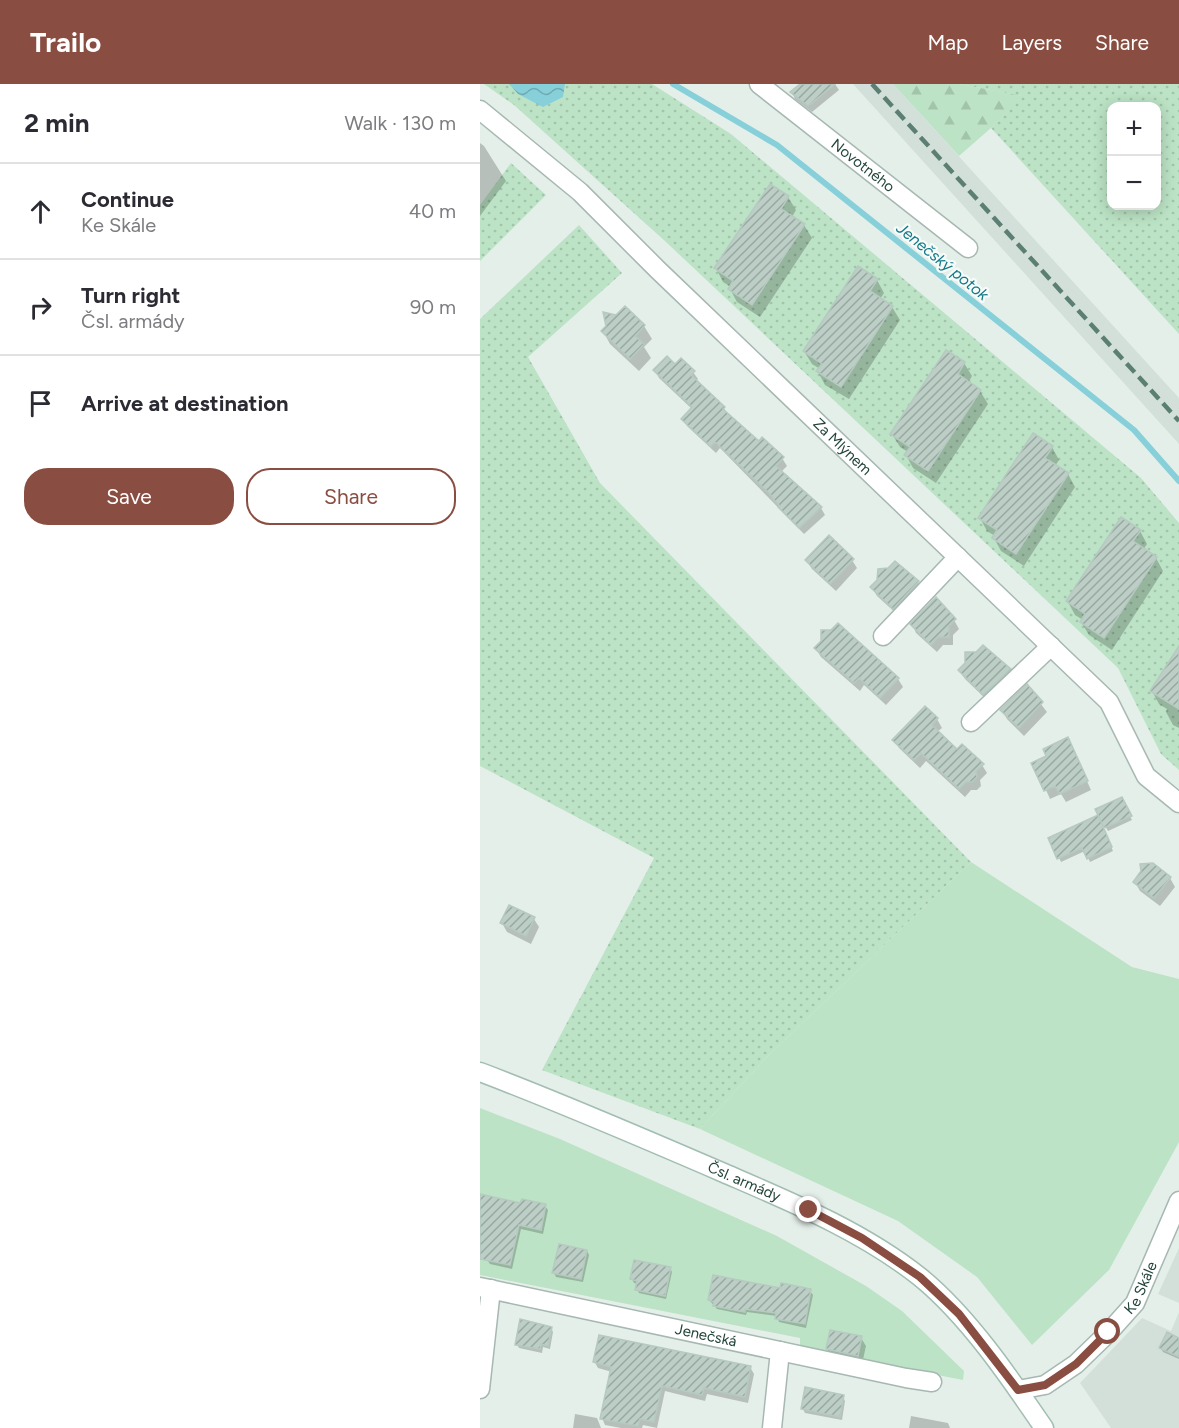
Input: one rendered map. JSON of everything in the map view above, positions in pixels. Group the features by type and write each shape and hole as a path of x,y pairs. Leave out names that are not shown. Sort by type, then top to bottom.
{"street":[{"name":"Novotného","path":"759,84 968,248"},
{"name":"Za Mlýnem","path":"480,110 580,192 658,270 1109,702 1146,776 1179,802"},
{"path":"883,636 958,557"},
{"path":"971,723 1050,646"},
{"name":"Čsl. armády","path":"480,1071 581,1110 809,1210 862,1238 920,1277 959,1314 1018,1390 1044,1428"},
{"name":"Ke Skále","path":"1018,1390 1045,1385 1076,1364 1135,1302 1179,1201"},
{"path":"480,1389 485,1288"},
{"name":"Jenečská","path":"485,1288 932,1382"},
{"path":"772,1428 780,1351"}],"shaded area":[{"path":"853,84 893,84 1179,398 1179,444"},
{"path":"1179,1248 1179,1303 1158,1294"},
{"path":"1179,1312 1179,1428 1111,1428 1080,1383 1142,1318 1171,1331"}],"green space":[{"path":"484,84 652,84 731,134 1141,478 1179,523 1179,770 1161,754 1118,668 666,242 514,105"},
{"path":"893,84 959,84 1023,96 959,156"},
{"path":"959,84 1179,84 1179,334 991,128 1022,96"},
{"path":"511,163 546,195 480,261 480,205"},
{"path":"579,225 622,273 528,357 600,483 971,862 766,1058 700,1129 542,1070 654,858 480,766 480,319"},
{"path":"971,862 1132,967 1179,979 1179,1142 1109,1270 1032,1345 977,1277 898,1221 700,1129 766,1058"},
{"path":"480,1108 560,1139 777,1236 866,1286 902,1311 964,1371 963,1380 800,1348 800,1338 480,1275"}],"water":[{"path":"509,84 565,84 563,97 543,107 518,94"}],"building":[{"path":"800,84 835,84 808,106 790,92"},
{"path":"770,184 789,196 781,209 805,224 752,305 728,289 733,281 714,268"},
{"path":"858,266 878,279 870,291 893,306 841,387 816,371 822,364 803,351"},
{"path":"625,306 645,325 635,336 644,344 630,359 601,331 606,326 603,312 616,315"},
{"path":"946,350 965,362 958,374 981,390 928,471 904,455 910,447 890,434"},
{"path":"667,356 675,364 681,358 695,371 691,375 725,407 723,409 759,441 762,437 784,457 776,466 822,507 799,528 778,507 780,506 773,497 715,442 711,447 681,419 692,407 653,370"},
{"path":"1033,433 1053,446 1045,458 1069,473 1016,554 992,538 997,530 978,518"},
{"path":"1121,517 1141,530 1133,541 1157,557 1104,638 1080,622 1085,614 1066,601"},
{"path":"829,535 854,559 830,584 805,560"},
{"path":"895,561 919,581 893,609 870,587 877,580 878,569 888,568"},
{"path":"936,597 956,619 949,626 949,637 938,637 931,645 910,624"},
{"path":"838,623 899,678 880,698 859,678 854,683 814,648 821,641 821,630 831,630"},
{"path":"983,645 1011,669 983,695 958,670 965,663 965,652 976,652"},
{"path":"1179,646 1179,709 1150,691"},
{"path":"1027,684 1043,702 1019,728 1000,710"},
{"path":"925,706 938,718 932,725 957,749 962,744 984,764 976,771 977,777 972,782 966,782 959,789 921,753 914,760 892,740"},
{"path":"1068,737 1088,781 1060,794 1055,786 1044,791 1031,763 1046,756 1043,749"},
{"path":"1122,797 1132,816 1104,828 1095,809"},
{"path":"1098,815 1112,847 1087,859 1082,848 1057,859 1048,838"},
{"path":"1153,863 1171,877 1154,898 1133,882 1141,871 1140,864"},
{"path":"509,905 535,917 526,936 500,923"},
{"path":"480,1194 520,1203 522,1199 546,1204 541,1230 519,1225 510,1265 480,1259"},
{"path":"559,1244 587,1250 581,1279 552,1273"},
{"path":"634,1260 671,1267 665,1296 635,1290 637,1281 630,1279"},
{"path":"713,1275 780,1288 781,1283 811,1289 805,1324 775,1319 776,1313 745,1309 745,1312 713,1306 714,1302 708,1300"},
{"path":"520,1319 552,1327 548,1346 541,1344 540,1349 515,1345"},
{"path":"830,1330 862,1336 858,1356 826,1349"},
{"path":"1167,1332 1179,1338 1179,1357 1159,1348"},
{"path":"599,1335 751,1366 745,1397 704,1388 702,1395 662,1386 654,1422 640,1419 638,1426 600,1419 611,1367 593,1362"},
{"path":"805,1387 844,1395 840,1417 801,1409"}],"waterway":[{"name":"Jenečský potok","path":"673,84 777,145 1134,430 1179,481"}],"railway":[{"path":"872,84 1179,421"}],"route":[{"path":"809,1210 862,1238 920,1277 959,1314 1018,1390 1045,1385 1076,1364 1108,1332"}]}
